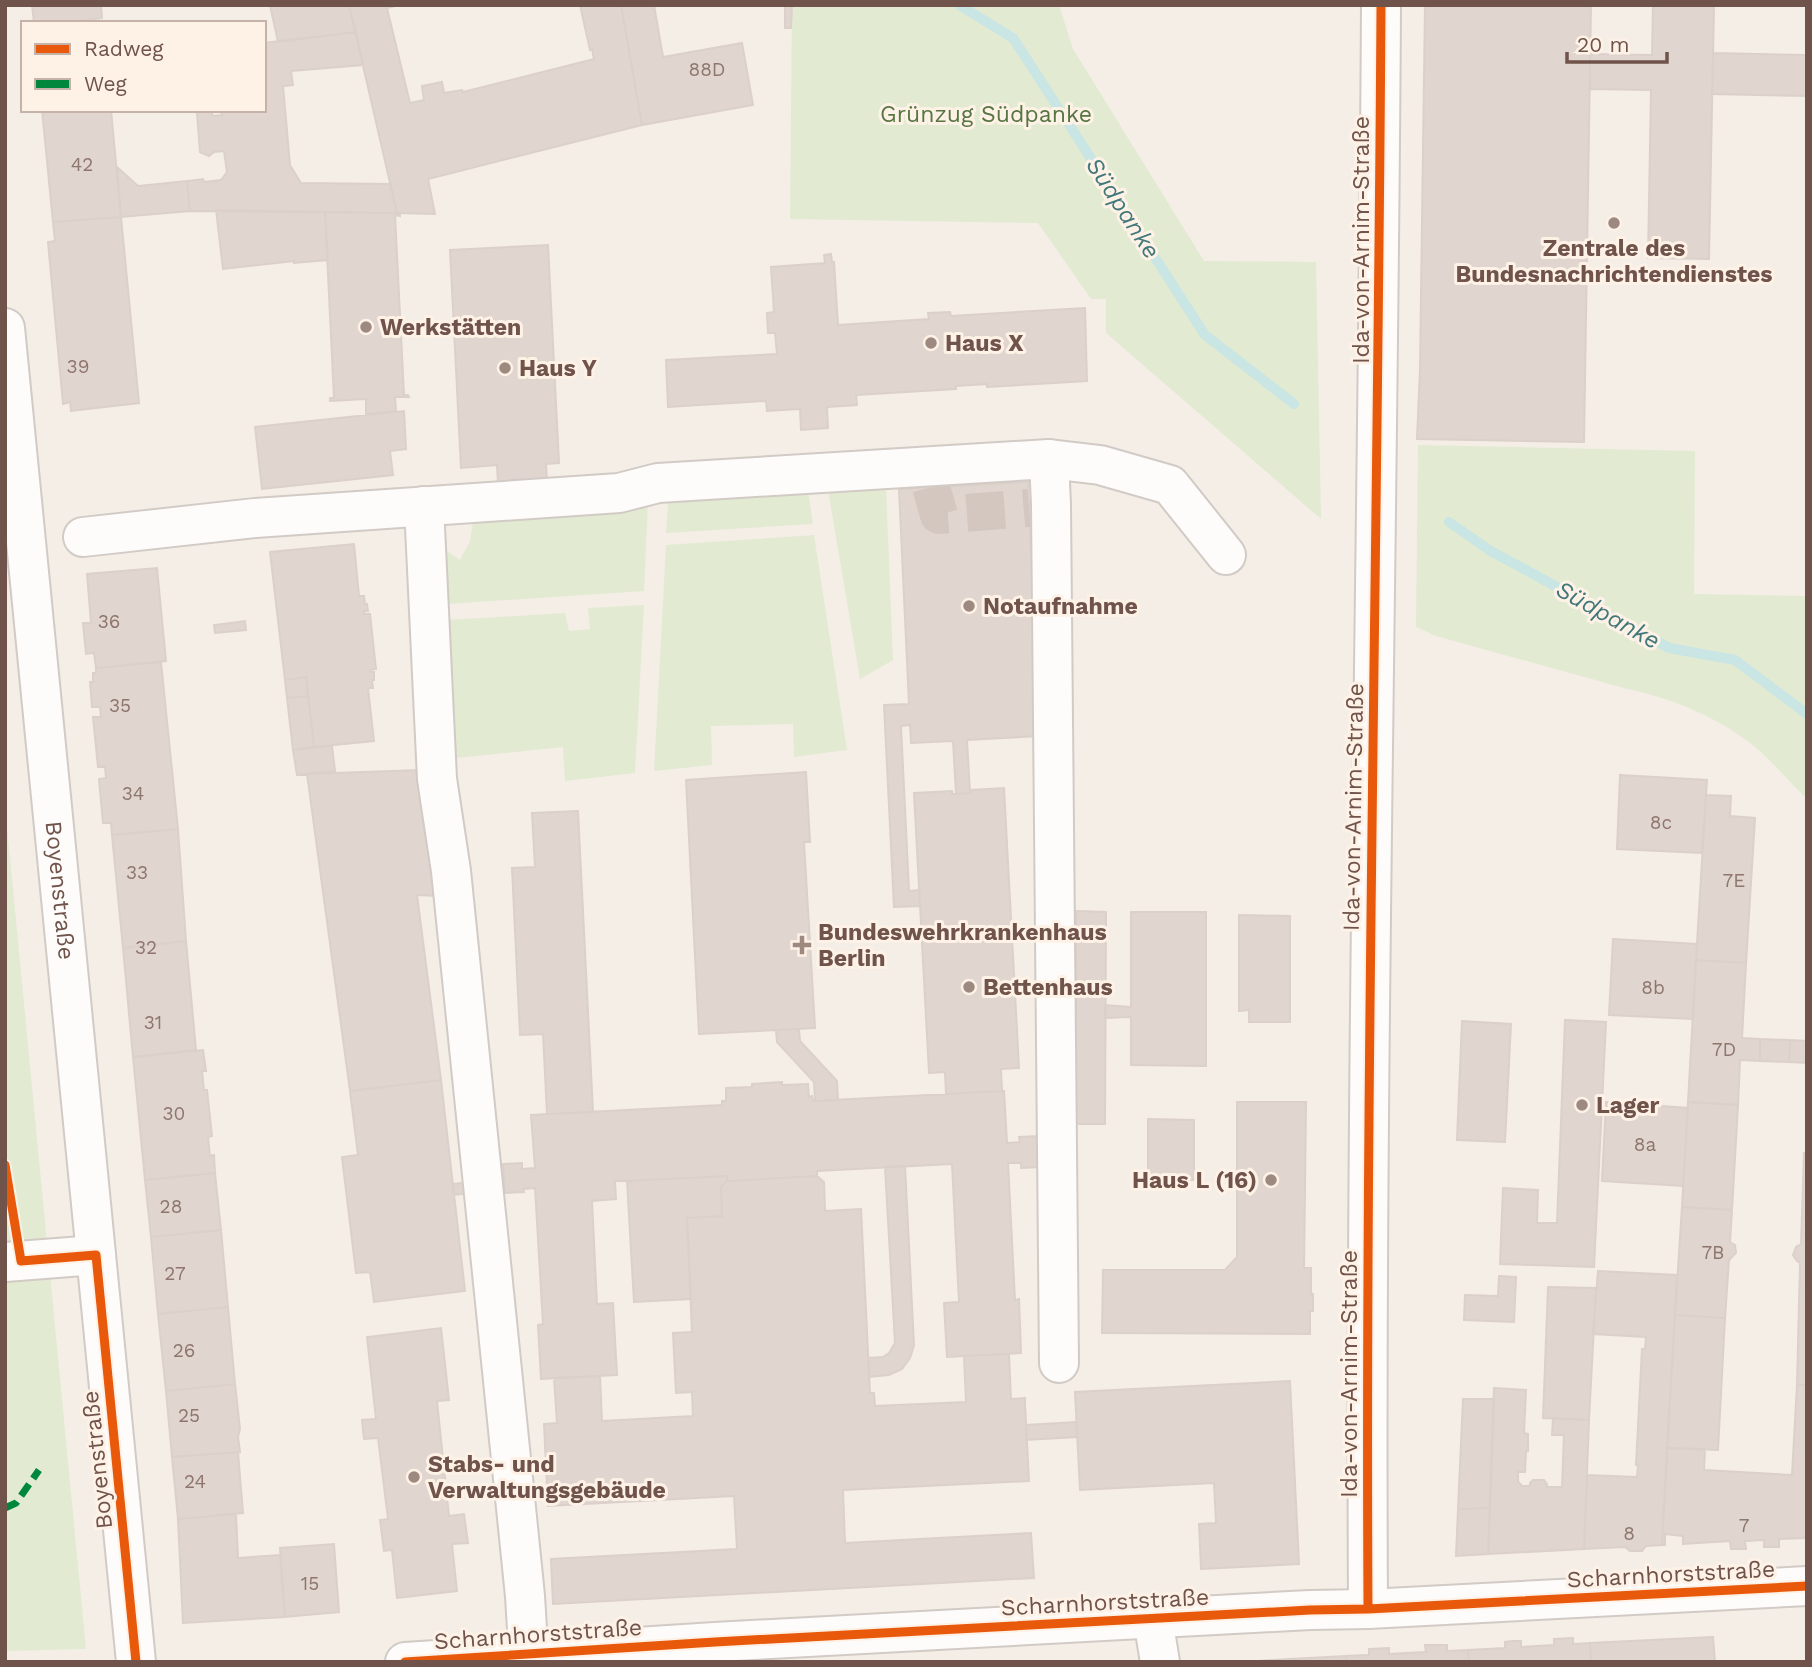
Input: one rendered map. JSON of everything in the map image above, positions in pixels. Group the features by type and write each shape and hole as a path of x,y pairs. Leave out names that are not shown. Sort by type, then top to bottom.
{"street":[{"name":"Ida-von-Arnim-Straße","path":"1368,1609 1369,1074 1381,5"},
{"name":"Boyenstraße","path":"5,328 19,608 96,1255 135,1662"},
{"path":"1048,459 1040,507 1059,1363"},
{"path":"83,537 255,518 619,493 658,483 928,477 1048,459 1100,465 1170,485 1226,555"},
{"path":"424,506 437,779 455,912 525,1596 529,1658"},
{"path":"5,1262 96,1255"},
{"name":"Scharnhorststraße","path":"405,1662 715,1652 1153,1619 1807,1586"},
{"path":"1153,1619 1160,1662"}],"green space":[{"name":"Grünzug Südpanke","path":"792,5 1059,5 1073,49 1204,261 1316,262 1321,519 1106,333 1106,299 1091,299 1038,223 790,219"},
{"path":"1418,445 1695,451 1694,594 1807,596 1807,799 1746,740 1697,711 1643,693 1436,636 1416,627"},
{"path":"886,487 893,660 860,679 828,490"},
{"path":"808,491 813,524 666,533 668,501"},
{"path":"648,501 644,591 447,604 444,549 460,560 470,541 475,511"},
{"path":"814,535 847,750 794,757 793,724 711,726 712,765 654,771 666,545"},
{"path":"644,605 635,773 565,781 563,747 456,758 448,620 565,613 569,631 590,629 588,608"},
{"path":"5,806 86,1649 5,1651"}],"building":[{"path":"32,5 101,5 102,18 34,21"},
{"path":"270,5 349,5 356,32 278,42"},
{"path":"349,5 399,5 387,8 410,103 424,100 422,86 442,82 444,93 463,92 594,59 580,5 621,5 642,125 428,179 435,214 397,213"},
{"path":"621,5 654,5 663,57 742,43 753,105 642,125"},
{"path":"785,5 792,5 791,28 785,28"},
{"path":"1425,5 1591,5 1584,442 1417,439"},
{"path":"1653,5 1714,5 1709,259 1648,258 1651,90 1590,89 1590,54 1652,55"},
{"path":"356,32 363,65 291,71 293,85 283,86 290,165 301,183 390,184 397,213 190,211 187,181 221,180 227,172 224,151 214,152 209,156 200,152 197,113 211,112 213,116 222,115 221,112 266,112 266,43"},
{"path":"1713,53 1807,55 1807,96 1712,94"},
{"path":"42,112 111,112 121,217 53,222"},
{"path":"117,167 138,186 187,181 190,211 121,217"},
{"path":"216,210 325,212 328,260 223,269"},
{"name":"Werkstätten","path":"325,212 400,213 400,216 395,215 404,395 409,397 395,397 396,411 366,414 366,399 330,401 330,398 334,398"},
{"path":"121,217 139,403 71,411 70,402 63,404 48,242 55,241 53,222"},
{"name":"Haus Y","path":"548,245 559,463 546,464 547,481 498,483 497,465 461,468 450,250"},
{"name":"Haus X","path":"831,254 834,262 838,325 929,319 928,313 950,312 951,316 1085,308 1087,381 987,387 987,384 956,386 956,389 856,395 857,405 827,407 828,428 801,430 800,409 767,411 766,401 668,407 666,360 777,354 775,333 768,333 767,313 774,312 771,267 825,263 824,255"},
{"path":"404,411 406,449 390,451 393,475 262,489 255,427"},
{"name":"Notaufnahme","path":"1028,482 1040,736 967,740 970,793 956,794 953,741 911,743 910,725 901,726 909,891 919,890 920,906 894,907 884,705 909,704 899,489"},
{"path":"354,544 359,596 364,596 367,604 368,611 364,611 364,614 370,614 376,669 370,670 374,672 374,680 373,688 368,688 374,741 314,747 306,677 285,680 270,552"},
{"path":"157,568 166,661 96,668 94,653 86,654 83,623 91,623 87,574"},
{"path":"245,621 246,630 215,633 214,625"},
{"path":"161,662 178,829 112,835 111,823 103,823 99,779 106,778 105,767 98,767 93,717 101,717 100,707 92,707 90,682 93,682 96,668"},
{"path":"306,677 308,696 287,698 285,680"},
{"path":"308,696 314,747 293,750 287,698"},
{"path":"332,746 335,771 297,775 293,750"},
{"path":"420,770 436,896 417,895 441,1080 350,1091 307,774"},
{"path":"806,772 810,842 804,842 815,1028 699,1034 686,780"},
{"path":"1620,775 1707,780 1702,853 1617,849"},
{"name":"Bettenhaus","path":"1004,788 1019,1068 1001,1069 1002,1091 946,1094 945,1072 929,1073 914,793 971,793 971,790"},
{"path":"1706,795 1731,796 1730,816 1755,818 1746,963 1696,960"},
{"path":"578,811 593,1112 547,1114 543,1034 520,1035 512,868 535,867 532,813"},
{"path":"178,829 186,941 123,948 112,835"},
{"path":"1076,911 1106,912 1105,1124 1076,1124"},
{"path":"1131,912 1206,912 1206,1066 1131,1065 1131,1017 1105,1018 1105,1005 1131,1007"},
{"path":"1239,915 1290,916 1290,1022 1249,1022 1249,1010 1239,1011"},
{"path":"1613,939 1697,944 1693,1019 1609,1015"},
{"path":"186,941 196,1050 133,1057 123,948"},
{"path":"1696,960 1746,963 1742,1038 1760,1039 1760,1061 1740,1060 1738,1105 1688,1102"},
{"name":"Lager","path":"1565,1020 1606,1022 1594,1267 1500,1264 1503,1188 1538,1190 1537,1223 1557,1223"},
{"path":"1462,1021 1511,1024 1505,1142 1457,1140"},
{"path":"799,1029 800,1041 837,1081 838,1100 815,1101 814,1082 777,1042 776,1030"},
{"path":"1760,1039 1790,1040 1789,1062 1760,1061"},
{"path":"1790,1040 1807,1041 1807,1063 1789,1062"},
{"path":"203,1050 206,1071 202,1071 212,1136 208,1137 210,1156 214,1155 215,1173 145,1180 133,1057"},
{"path":"441,1080 465,1291 374,1302 370,1272 356,1273 342,1157 358,1155 350,1091"},
{"path":"782,1082 782,1085 808,1084 809,1097 812,1096 813,1101 1004,1091 1007,1143 1020,1142 1019,1137 1040,1136 1041,1167 1021,1168 1021,1163 1008,1163 1015,1300 1019,1299 1021,1353 947,1357 944,1303 959,1302 952,1164 817,1171 817,1176 727,1181 727,1176 615,1181 616,1199 592,1201 597,1304 613,1303 617,1375 541,1379 538,1325 543,1324 535,1188 523,1189 524,1192 505,1193 503,1164 522,1163 522,1169 535,1168 531,1115 722,1105 722,1101 726,1101 726,1088"},
{"name":"Haus L (16)","path":"1237,1102 1306,1102 1304,1268 1311,1268 1313,1311 1310,1311 1310,1334 1102,1333 1103,1270 1225,1270 1237,1257"},
{"path":"1606,1102 1688,1108 1683,1186 1602,1181"},
{"path":"1688,1102 1738,1105 1732,1210 1682,1207"},
{"path":"1148,1119 1194,1120 1194,1180 1148,1180"},
{"path":"1804,1153 1807,1153 1807,1385 1797,1385 1800,1263 1793,1255 1796,1247 1801,1244"},
{"path":"905,1166 914,1345 910,1358 902,1369 889,1375 869,1377 868,1358 883,1357 895,1343 885,1167"},
{"path":"215,1173 221,1230 151,1237 145,1180"},
{"path":"727,1176 727,1181 721,1187 722,1216 687,1218 691,1299 634,1302 627,1181"},
{"path":"817,1176 824,1182 825,1211 861,1209 870,1393 874,1393 875,1406 966,1402 964,1356 1009,1354 1011,1399 1025,1398 1029,1481 843,1490 845,1543 1031,1533 1034,1578 553,1604 551,1559 737,1549 734,1496 548,1506 544,1424 557,1423 554,1378 600,1376 602,1421 693,1416 692,1392 676,1393 673,1333 692,1332 687,1218 722,1216 721,1187 727,1181"},
{"path":"504,1178 504,1189 454,1195 452,1184"},
{"path":"1682,1207 1732,1210 1730,1242 1735,1245 1736,1253 1729,1260 1725,1318 1675,1315"},
{"path":"221,1230 228,1307 158,1314 151,1237"},
{"path":"1598,1271 1677,1275 1662,1545 1646,1546 1642,1551 1630,1551 1625,1547 1584,1549 1587,1475 1637,1477 1642,1349 1645,1349 1646,1337 1593,1334"},
{"path":"1499,1276 1516,1277 1514,1322 1464,1320 1465,1295 1498,1296"},
{"path":"1548,1287 1596,1288 1589,1420 1543,1418"},
{"path":"228,1307 235,1384 166,1391 158,1314"},
{"path":"1675,1315 1725,1318 1718,1450 1667,1448"},
{"name":"Stabs- und Verwaltungsgebäude","path":"441,1328 449,1400 437,1401 449,1516 464,1514 468,1543 452,1544 457,1591 397,1598 392,1550 384,1551 380,1520 388,1519 378,1438 364,1439 362,1420 376,1419 367,1337"},
{"path":"1290,1381 1299,1564 1201,1569 1199,1524 1216,1523 1214,1483 1080,1490 1075,1392"},
{"path":"235,1384 240,1452 172,1457 166,1391"},
{"path":"1797,1385 1807,1385 1807,1538 1779,1539 1779,1547 1764,1547 1764,1540 1745,1541 1746,1549 1731,1549 1730,1541 1683,1544 1683,1536 1665,1534 1665,1545 1662,1545 1667,1448 1705,1449 1704,1470 1792,1475"},
{"path":"1494,1388 1526,1390 1524,1433 1528,1434 1528,1451 1525,1472 1518,1472 1518,1481 1522,1486 1530,1486 1533,1480 1544,1480 1547,1487 1562,1487 1564,1435 1552,1435 1553,1418 1589,1420 1584,1549 1488,1554"},
{"path":"1463,1399 1494,1399 1490,1508 1458,1509"},
{"path":"1076,1422 1077,1437 1026,1440 1026,1425"},
{"path":"238,1452 243,1513 178,1519 172,1457"},
{"path":"1490,1508 1488,1554 1456,1556 1458,1509"},
{"path":"236,1514 238,1558 280,1555 285,1617 183,1623 178,1519"},
{"path":"334,1544 339,1612 285,1617 280,1548"},
{"path":"1713,1637 1715,1662 1591,1662 1590,1643"},
{"path":"1573,1638 1573,1644 1590,1643 1591,1662 1469,1662 1468,1650 1505,1648 1505,1642 1513,1641 1521,1641 1521,1647 1554,1645 1554,1639"},
{"path":"1425,1645 1447,1645 1447,1651 1468,1650 1469,1662 1347,1662 1346,1656 1369,1655 1369,1649 1389,1648 1389,1654 1426,1652"},
{"path":"1346,1656 1347,1662 1243,1662 1289,1659"}],"waterway":[{"name":"Südpanke","path":"959,5 1013,38 1205,335 1294,404"},
{"name":"Südpanke","path":"1449,522 1489,550 1669,648 1735,660 1807,714"}],"tunnel":[{"path":"931,487 939,515 1029,508"}],"marked path":[{"path":"5,1508 16,1503 39,1470"}],"cycle path":[{"path":"1368,1609 1368,1208 1381,5"},
{"path":"5,1165 21,1261 96,1255 136,1662"},
{"path":"405,1662 715,1642 1807,1586"}],"place":[{"name":"Zentrale des Bundesnachrichtendienstes","path":"1614,223"},
{"name":"Werkstätten","path":"366,327"},
{"name":"Haus X","path":"931,343"},
{"name":"Haus Y","path":"505,368"},
{"name":"Notaufnahme","path":"969,606"},
{"name":"Bundeswehrkrankenhaus Berlin","path":"802,945"},
{"name":"Bettenhaus","path":"969,987"},
{"name":"Lager","path":"1582,1105"},
{"name":"Haus L (16)","path":"1271,1180"},
{"name":"Stabs- und Verwaltungsgebäude","path":"414,1477"}]}
